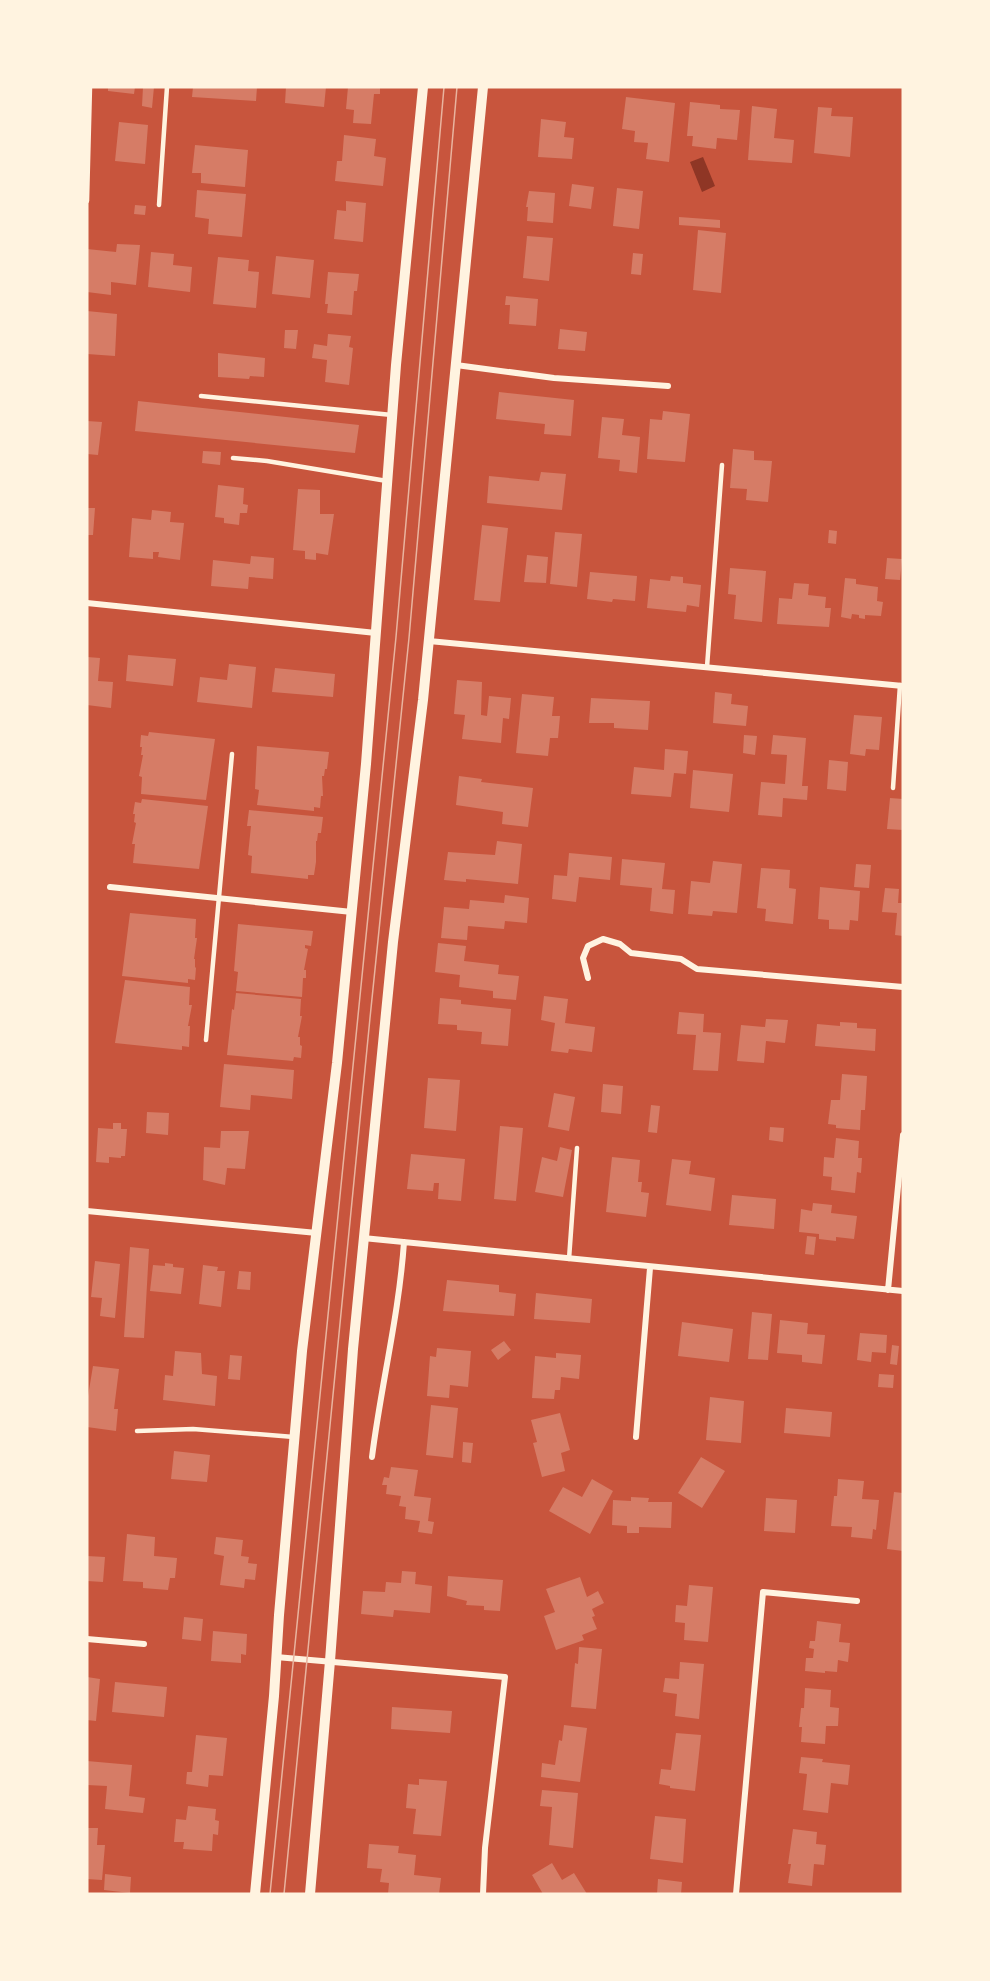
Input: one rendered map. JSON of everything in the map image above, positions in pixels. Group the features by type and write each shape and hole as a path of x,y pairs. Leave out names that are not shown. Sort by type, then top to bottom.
{"street":[{"path":"255,1894 302,1351 337,1063 352,912 392,415 423,87"},
{"path":"310,1894 363,1238 393,942 429,641 483,87"},
{"path":"456,365 554,378 668,386"},
{"path":"87,603 376,633"},
{"path":"429,641 901,686"},
{"path":"110,887 352,912"},
{"path":"588,978 583,958 588,946 603,939 620,944 631,953 681,959 697,969 903,987"},
{"path":"888,1290 903,1135"},
{"path":"87,1211 317,1233"},
{"path":"363,1238 903,1292"},
{"path":"372,1457 379,1405 397,1313 404,1242"},
{"path":"636,1437 650,1268"},
{"path":"736,1894 763,1592 856,1601"},
{"path":"87,1638 144,1644"},
{"path":"276,1657 505,1677 485,1848 483,1894"}],"lane":[{"path":"87,201 90,87"},
{"path":"159,205 167,87"},
{"path":"201,396 392,415"},
{"path":"233,458 267,461 387,481"},
{"path":"707,667 722,465"},
{"path":"892,788 901,686"},
{"path":"206,1040 232,754"},
{"path":"569,1259 577,1148"},
{"path":"136,1431 193,1429 294,1437"}],"shaded area":[{"path":"703,157 715,186 702,192 690,162"}],"building":[{"path":"108,87 135,87 134,94 108,91"},
{"path":"143,87 154,87 152,108 142,106"},
{"path":"193,87 257,87 256,101 192,97"},
{"path":"286,87 326,87 324,107 285,103"},
{"path":"348,87 380,87 380,94 374,94 371,124 353,123 354,110 346,109"},
{"path":"626,97 675,103 669,162 646,159 648,143 634,142 635,131 622,129"},
{"path":"690,102 720,105 720,109 740,110 737,140 717,138 716,149 692,146 693,136 687,136"},
{"path":"752,106 777,109 774,138 794,140 792,163 748,160"},
{"path":"818,107 832,108 831,116 853,117 850,157 814,153"},
{"path":"541,119 566,122 564,137 574,138 572,159 538,157"},
{"path":"119,122 148,125 145,164 115,161"},
{"path":"344,135 376,139 374,156 386,158 383,186 335,181 337,161 342,161"},
{"path":"195,145 248,150 245,187 201,183 201,173 192,173"},
{"path":"572,184 594,187 591,209 569,206"},
{"path":"617,188 643,191 639,229 613,226"},
{"path":"197,190 246,194 242,237 208,234 209,219 195,217"},
{"path":"529,191 555,193 553,223 527,221 528,207 526,207"},
{"path":"346,201 366,203 363,242 334,239 337,210 346,211"},
{"path":"135,205 146,206 145,215 134,214"},
{"path":"679,217 720,220 720,228 679,225"},
{"path":"698,230 726,233 721,293 693,290"},
{"path":"527,236 553,238 549,281 523,278"},
{"path":"117,244 140,245 136,285 111,282 111,295 87,292 87,249 116,252"},
{"path":"151,252 174,254 173,265 192,267 190,292 148,287"},
{"path":"633,253 643,254 641,275 631,274"},
{"path":"276,256 314,260 310,298 272,294"},
{"path":"218,257 249,260 248,271 259,272 256,308 213,304"},
{"path":"328,272 359,274 357,291 354,291 352,315 327,313 328,304 325,304"},
{"path":"506,296 538,299 536,326 509,324 510,305 505,305"},
{"path":"87,311 117,314 115,356 87,354"},
{"path":"560,329 587,332 585,351 558,349"},
{"path":"285,330 298,330 296,349 284,348"},
{"path":"328,334 351,336 349,347 353,348 349,385 325,382 327,360 312,358 314,344 327,346"},
{"path":"218,353 265,358 264,377 250,376 249,379 218,377"},
{"path":"499,392 574,400 571,436 544,434 545,424 496,419"},
{"path":"138,401 359,425 355,453 135,431"},
{"path":"663,411 690,414 685,462 647,459 650,419 662,420"},
{"path":"602,417 624,419 622,435 640,437 637,473 619,471 620,460 598,458"},
{"path":"87,421 102,422 98,455 87,454"},
{"path":"733,449 754,451 754,460 772,461 768,502 746,500 747,489 730,488"},
{"path":"203,451 221,452 220,465 202,463"},
{"path":"541,472 566,474 562,510 487,503 489,476 539,481"},
{"path":"218,485 244,488 243,504 248,505 247,513 240,513 239,525 224,523 224,518 215,517"},
{"path":"298,489 320,490 320,514 334,514 328,555 316,553 316,560 305,559 305,551 293,550"},
{"path":"87,508 95,508 93,535 87,535"},
{"path":"152,510 171,512 170,522 184,523 180,560 158,557 159,552 153,552 153,559 129,557 132,518 151,520"},
{"path":"482,525 508,528 500,602 474,600"},
{"path":"829,530 837,531 836,544 828,543"},
{"path":"555,532 582,534 577,587 550,584"},
{"path":"527,555 548,557 546,583 524,582"},
{"path":"251,556 274,558 273,579 249,577 248,589 211,586 213,560 250,564"},
{"path":"887,558 902,559 900,580 885,579"},
{"path":"730,568 766,571 762,622 734,619 736,595 728,594"},
{"path":"590,572 637,576 635,601 613,599 612,602 587,599"},
{"path":"671,576 683,577 683,583 701,585 699,607 687,605 686,612 647,608 650,579 670,581"},
{"path":"845,578 856,579 856,584 878,587 877,601 883,602 881,616 865,615 865,619 852,614 851,619 841,617"},
{"path":"794,583 809,584 808,595 826,597 825,608 831,608 829,627 777,624 779,598 792,599"},
{"path":"128,655 176,659 173,686 126,681"},
{"path":"87,657 100,658 98,681 113,682 111,708 87,705"},
{"path":"229,664 256,667 252,708 197,702 200,677 227,680"},
{"path":"275,668 335,674 333,697 272,692"},
{"path":"457,680 482,682 481,715 487,716 489,696 511,698 509,719 503,718 501,743 462,739 465,715 454,714"},
{"path":"715,692 732,694 731,704 748,706 746,726 713,723"},
{"path":"522,694 554,697 552,716 560,716 558,738 550,738 548,756 516,753"},
{"path":"591,698 650,701 648,730 614,728 614,723 589,723"},
{"path":"854,715 882,717 879,750 866,749 865,756 850,754"},
{"path":"149,732 215,739 206,800 141,794 142,777 139,776 143,755 141,755 142,747 140,747 141,735 148,736"},
{"path":"744,735 757,736 755,755 743,753"},
{"path":"773,735 806,738 802,786 808,786 807,800 783,798 782,817 758,815 761,782 785,784 787,755 771,754"},
{"path":"257,746 329,752 327,769 322,776 323,796 321,796 320,808 314,807 314,811 257,805 259,790 255,789"},
{"path":"665,749 688,751 686,774 674,773 671,797 631,794 634,767 664,770"},
{"path":"829,760 848,762 846,791 827,789"},
{"path":"693,770 733,774 729,812 690,808"},
{"path":"459,776 482,779 481,782 533,788 528,827 502,824 503,812 456,805"},
{"path":"890,798 903,799 903,830 887,829"},
{"path":"142,799 208,806 199,869 133,863 135,844 132,844 136,823 134,822 135,814 133,814 135,802 141,803"},
{"path":"249,810 323,817 321,833 318,833 316,841 314,875 308,875 308,879 251,873 252,856 248,855 251,826 247,826"},
{"path":"497,841 522,844 518,884 466,879 466,882 444,880 448,852 495,855"},
{"path":"569,853 612,857 610,880 579,877 576,902 552,899 554,875 567,876"},
{"path":"622,859 665,863 662,889 675,890 673,914 650,911 652,888 620,885"},
{"path":"713,861 742,864 737,913 713,911 712,916 688,914 691,881 710,883"},
{"path":"856,864 871,865 869,888 854,887"},
{"path":"761,868 790,870 789,888 796,889 793,924 765,921 766,909 757,908"},
{"path":"820,887 860,891 858,921 850,920 849,930 829,929 829,920 818,919"},
{"path":"885,888 899,889 898,903 903,903 903,936 895,935 897,913 882,912"},
{"path":"505,895 529,898 527,923 505,921 504,929 468,926 467,940 441,938 444,907 469,909 470,900 504,903"},
{"path":"130,913 196,919 195,980 188,979 188,983 122,976"},
{"path":"238,924 313,931 311,946 305,945 308,949 302,997 236,991 238,972 234,971"},
{"path":"438,943 466,946 464,961 499,965 498,974 519,976 516,1000 493,998 493,991 459,987 460,975 435,972"},
{"path":"125,980 190,987 189,1005 192,1005 188,1026 190,1026 189,1047 182,1046 182,1050 115,1043"},
{"path":"236,993 301,999 300,1016 302,1016 298,1037 300,1037 302,1046 301,1058 294,1057 293,1061 227,1055"},
{"path":"544,996 568,999 565,1023 595,1027 592,1052 569,1049 568,1053 551,1051 555,1023 541,1020"},
{"path":"440,998 461,1000 461,1004 511,1009 508,1046 481,1044 482,1032 457,1030 457,1025 438,1024"},
{"path":"679,1012 704,1014 703,1032 721,1033 718,1071 693,1070 696,1035 677,1034"},
{"path":"766,1019 788,1020 785,1043 766,1041 764,1063 737,1061 741,1025 765,1027"},
{"path":"840,1022 857,1023 857,1028 876,1029 875,1051 815,1046 817,1024 840,1026"},
{"path":"224,1064 294,1070 292,1099 251,1095 250,1110 220,1107"},
{"path":"842,1074 867,1076 865,1110 861,1110 860,1130 836,1128 836,1125 828,1124 831,1100 840,1100"},
{"path":"428,1078 460,1080 456,1131 424,1128"},
{"path":"603,1084 623,1086 621,1114 601,1112"},
{"path":"554,1093 575,1097 569,1131 548,1127"},
{"path":"651,1105 660,1106 657,1133 648,1132"},
{"path":"147,1112 169,1113 168,1135 146,1133"},
{"path":"113,1123 121,1123 121,1129 127,1129 125,1156 109,1157 109,1163 96,1162 98,1128 113,1129"},
{"path":"500,1126 523,1128 516,1201 494,1199"},
{"path":"770,1127 784,1128 783,1142 769,1140"},
{"path":"221,1131 249,1131 245,1169 227,1168 225,1185 203,1180 204,1147 220,1148"},
{"path":"836,1138 859,1141 858,1158 862,1158 861,1173 857,1172 855,1193 831,1190 832,1177 823,1176 824,1157 834,1158"},
{"path":"560,1147 572,1150 563,1197 535,1192 542,1157 557,1161"},
{"path":"411,1154 465,1159 461,1201 438,1199 439,1183 434,1183 433,1191 407,1189"},
{"path":"612,1157 640,1160 638,1182 642,1182 641,1192 649,1193 646,1217 606,1212"},
{"path":"672,1159 691,1161 689,1174 715,1178 711,1211 666,1205"},
{"path":"732,1195 776,1199 774,1229 729,1225"},
{"path":"813,1203 832,1205 831,1213 857,1216 854,1239 836,1237 836,1241 819,1239 819,1234 799,1232 801,1209 812,1211"},
{"path":"807,1236 816,1237 814,1255 805,1254"},
{"path":"130,1247 149,1249 144,1338 124,1337"},
{"path":"95,1261 120,1264 115,1318 100,1316 102,1298 91,1297"},
{"path":"165,1263 173,1264 173,1267 184,1268 181,1294 150,1291 153,1265 165,1266"},
{"path":"203,1265 218,1267 217,1271 225,1271 221,1307 199,1304"},
{"path":"239,1271 251,1272 250,1290 237,1289"},
{"path":"447,1280 499,1285 499,1292 516,1294 514,1316 443,1311"},
{"path":"536,1293 592,1299 590,1323 534,1319"},
{"path":"752,1312 772,1314 768,1360 748,1359"},
{"path":"780,1320 808,1323 807,1334 825,1335 822,1364 802,1362 802,1355 777,1353"},
{"path":"682,1322 733,1329 729,1362 678,1356"},
{"path":"860,1333 887,1335 886,1353 872,1352 871,1362 857,1360"},
{"path":"504,1341 511,1350 498,1360 491,1350"},
{"path":"892,1345 899,1346 897,1365 890,1364"},
{"path":"437,1348 471,1351 468,1387 450,1385 449,1398 427,1396 430,1356 436,1357"},
{"path":"175,1351 201,1353 202,1374 217,1376 215,1406 163,1400 165,1375 173,1376"},
{"path":"556,1353 581,1355 579,1379 561,1377 560,1390 555,1390 554,1399 532,1398 535,1356 556,1358"},
{"path":"230,1355 242,1356 240,1380 228,1379"},
{"path":"93,1366 119,1369 114,1409 118,1409 116,1431 87,1427 87,1402"},
{"path":"879,1374 894,1375 893,1388 878,1387"},
{"path":"710,1397 744,1401 741,1443 706,1440"},
{"path":"431,1405 458,1408 453,1458 426,1455"},
{"path":"786,1408 832,1412 830,1437 784,1433"},
{"path":"560,1413 570,1450 561,1453 565,1471 542,1477 533,1443 537,1442 531,1420"},
{"path":"463,1442 473,1443 471,1463 462,1462"},
{"path":"174,1451 210,1455 207,1482 171,1479"},
{"path":"701,1457 725,1471 702,1508 678,1493"},
{"path":"391,1467 418,1470 414,1496 431,1498 428,1521 434,1522 432,1534 418,1532 420,1521 405,1519 406,1507 399,1506 401,1496 386,1494 387,1485 382,1485 384,1477 389,1478"},
{"path":"592,1479 613,1491 590,1534 549,1511 563,1487 582,1497"},
{"path":"838,1479 864,1481 862,1499 879,1500 876,1530 873,1529 872,1539 851,1537 852,1527 831,1526"},
{"path":"894,1492 903,1493 903,1551 887,1549"},
{"path":"631,1497 649,1498 648,1502 672,1502 671,1528 639,1527 639,1533 627,1533 627,1526 612,1525 613,1500 631,1501"},
{"path":"766,1498 797,1500 795,1533 764,1531"},
{"path":"127,1534 155,1537 154,1556 177,1558 175,1578 170,1578 168,1590 143,1588 143,1582 123,1581"},
{"path":"216,1537 243,1540 241,1556 249,1557 248,1563 257,1564 255,1580 245,1579 244,1588 220,1585 224,1556 214,1554"},
{"path":"87,1556 105,1557 103,1582 87,1581"},
{"path":"402,1571 416,1572 415,1584 432,1586 430,1613 394,1610 393,1617 361,1614 363,1591 385,1592 386,1582 401,1583"},
{"path":"448,1576 503,1580 500,1611 484,1610 484,1606 466,1605 467,1601 447,1596"},
{"path":"580,1577 587,1597 598,1591 604,1603 592,1609 595,1616 592,1617 597,1629 582,1635 584,1640 556,1650 544,1616 555,1612 546,1589"},
{"path":"689,1585 713,1587 708,1642 684,1640 685,1623 675,1622 676,1605 687,1606"},
{"path":"184,1617 203,1619 201,1641 182,1639"},
{"path":"817,1621 841,1624 839,1642 850,1643 848,1662 838,1660 837,1672 805,1671 806,1658 813,1658 814,1649 809,1648 810,1641 815,1641"},
{"path":"213,1631 247,1634 246,1655 241,1654 241,1663 211,1661"},
{"path":"579,1647 602,1649 596,1709 571,1707 575,1663 578,1664"},
{"path":"680,1662 704,1664 699,1719 675,1716 677,1694 663,1692 665,1678 679,1679"},
{"path":"87,1677 100,1679 96,1721 87,1720"},
{"path":"115,1682 167,1687 164,1717 112,1712"},
{"path":"805,1688 831,1690 830,1707 839,1708 838,1726 826,1726 825,1744 801,1742 802,1727 799,1727 801,1708 804,1708"},
{"path":"392,1707 452,1711 450,1733 391,1729"},
{"path":"564,1725 587,1728 580,1782 541,1777 542,1763 555,1765"},
{"path":"676,1733 701,1735 695,1791 670,1788 670,1786 659,1784 661,1769 671,1770"},
{"path":"196,1735 227,1738 223,1776 209,1775 208,1787 186,1784 187,1772 192,1772"},
{"path":"801,1757 850,1765 848,1785 831,1783 828,1813 803,1810 807,1774 799,1773"},
{"path":"87,1761 132,1765 129,1796 145,1798 143,1813 105,1809 107,1786 87,1785"},
{"path":"419,1779 447,1781 441,1836 413,1834 416,1809 406,1808 408,1784 419,1785"},
{"path":"542,1790 578,1793 573,1848 549,1845 552,1807 540,1806"},
{"path":"188,1806 216,1809 215,1820 219,1821 218,1835 213,1834 212,1851 183,1849 184,1842 174,1842 176,1819 186,1820"},
{"path":"655,1816 686,1819 683,1863 650,1859"},
{"path":"87,1828 98,1828 97,1845 105,1845 102,1880 87,1879"},
{"path":"793,1829 817,1832 816,1844 826,1845 824,1865 814,1864 812,1886 788,1883"},
{"path":"369,1844 399,1846 398,1853 416,1855 414,1875 441,1878 439,1894 388,1894 389,1883 380,1882 382,1869 367,1868"},
{"path":"552,1863 562,1880 574,1873 587,1894 543,1894 532,1875"},
{"path":"105,1874 131,1877 130,1893 104,1890"},
{"path":"658,1879 682,1882 681,1894 657,1894"}],"tram line":[{"path":"270,1894 396,637 444,87"},
{"path":"284,1894 409,638 457,87"}]}
